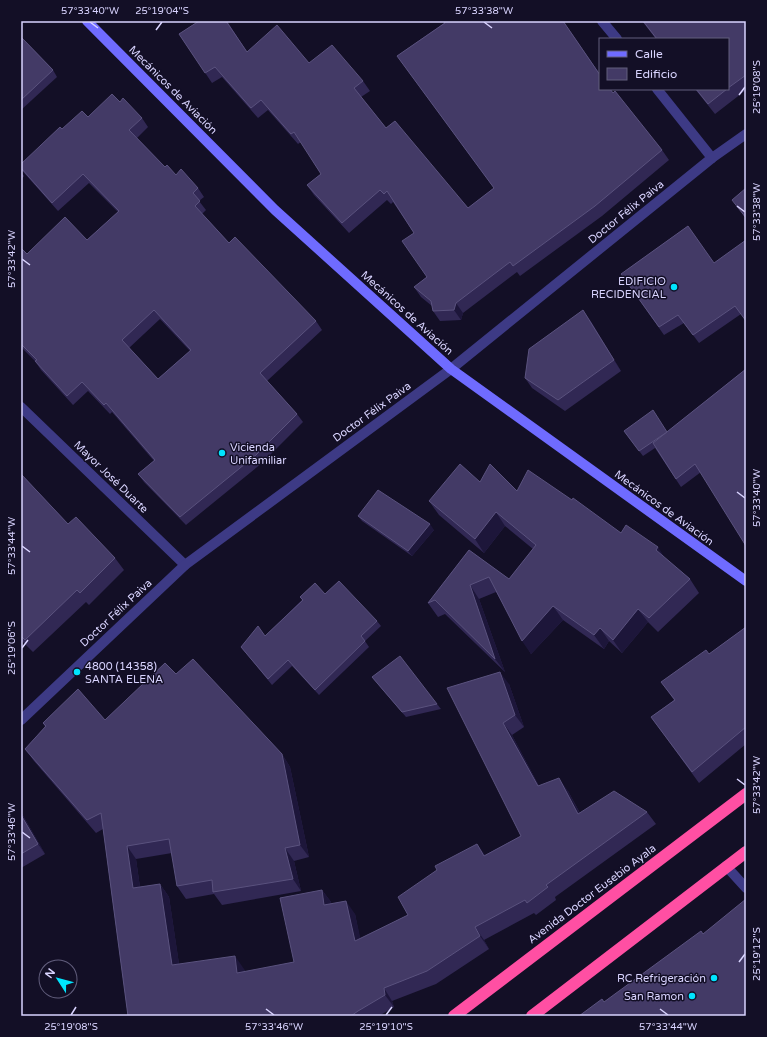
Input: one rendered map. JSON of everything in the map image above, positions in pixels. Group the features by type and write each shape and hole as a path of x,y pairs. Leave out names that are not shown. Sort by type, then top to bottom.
{"highway":[{"name":"Avenida Doctor Eusebio Ayala","path":"454,1016 746,794"},
{"path":"532,1016 746,852"}],"street":[{"name":"Mecánicos de Aviación","path":"88,21 275,210 451,369 746,581"},
{"path":"602,21 616,38"},
{"path":"658,90 712,158"},
{"name":"Doctor Félix Paiva","path":"21,720 185,565 451,369 712,158 746,134"},
{"name":"Mayor José Duarte","path":"21,407 185,565"},
{"path":"726,866 746,888"}],"building":[{"path":"199,21 226,21 247,52 277,25 309,63 332,45 363,81 354,88 386,128 395,121 468,208 494,188 397,56 445,23 444,21 563,21 599,74 599,90 611,90 613,93 615,91 662,150 595,206 513,266 510,262 456,303 454,310 433,311 431,301 414,287 427,277 402,241 414,233 387,191 384,194 380,190 342,223 307,185 321,174 294,132 291,134 261,100 251,108 215,67 205,73 179,34"},
{"path":"643,21 746,21 746,75 729,87 729,38 656,38"},
{"path":"21,37 53,70 21,100"},
{"path":"697,90 726,90 708,104"},
{"path":"112,94 120,102 123,98 142,118 129,130 165,167 167,165 176,175 181,169 198,188 193,193 200,201 195,206 229,243 235,237 316,321 260,373 297,414 256,455 180,517 138,474 155,460 106,403 104,405 82,382 67,396 35,361 37,360 21,344 21,248 27,254 65,217 87,240 119,211 83,174 52,203 21,168 21,164 60,127 62,129 82,111 88,117","holes":["154,310 191,350 158,379 122,340"]},
{"path":"746,188 746,218 732,200"},
{"name":"EDIFICIO RECIDENCIAL","path":"688,226 714,263 746,240 746,321 735,306 693,335 678,315 659,327 621,274"},
{"path":"583,310 614,360 558,400 525,378 529,349"},
{"path":"746,369 746,546 695,464 676,479 653,443"},
{"path":"653,410 667,432 639,451 624,431"},
{"path":"460,464 480,482 490,464 517,491 528,470 572,500 573,498 621,533 626,525 658,547 656,550 690,579 649,618 638,609 613,640 600,628 594,635 553,606 522,641 489,577 470,585 495,659 435,600 428,603 469,550 509,579 536,545 496,512 475,539 429,501"},
{"path":"21,474 68,524 76,517 115,558 80,593 77,590 25,640 21,636"},
{"path":"378,490 430,524 408,551 358,516"},
{"path":"339,581 377,621 361,636 365,641 315,690 288,660 268,679 241,647 258,626 265,636 303,600 300,597 315,583 325,594"},
{"path":"746,627 746,727 692,772 651,717 675,700 661,682 706,650 709,654"},
{"path":"400,656 437,704 402,712 372,677"},
{"path":"193,659 282,754 300,845 285,848 293,879 213,892 212,880 177,886 169,839 127,846 133,888 160,884 172,965 235,956 237,973 294,962 280,898 322,890 324,905 346,901 355,941 408,915 398,897 437,870 435,866 477,844 484,856 521,836 447,688 500,672 515,715 503,723 538,786 559,778 578,814 614,791 647,812 546,885 548,887 527,903 525,900 475,927 480,936 427,971 384,988 385,995 351,1016 128,1016 101,813 87,820 25,749 46,726 43,723 78,689 105,720 165,663 176,674"},
{"path":"21,815 38,844 21,854"},
{"path":"746,899 746,1016 579,1016 602,999 604,1002 701,931 703,934"}],"place":[{"name":"EDIFICIO RECIDENCIAL","path":"674,287"},
{"name":"Vicienda Unifamiliar","path":"222,453"},
{"name":"4800 (14358) SANTA ELENA","path":"77,672"},
{"name":"RC Refrigeración","path":"714,978"},
{"name":"San Ramon","path":"692,996"}]}
